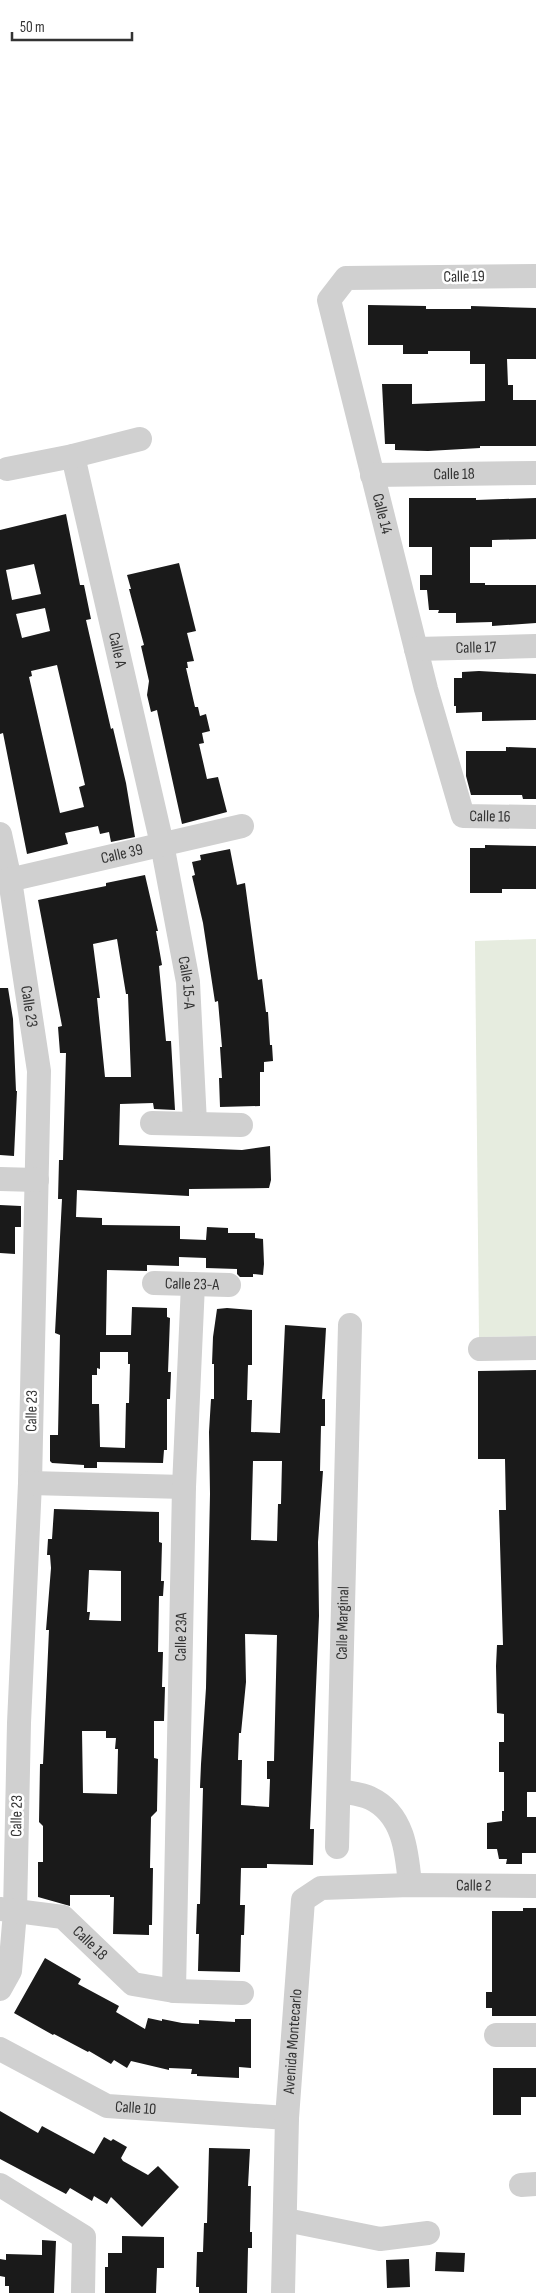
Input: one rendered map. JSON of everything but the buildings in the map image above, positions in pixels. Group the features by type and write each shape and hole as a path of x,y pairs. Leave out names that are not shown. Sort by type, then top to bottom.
{"street":[{"name":"Calle 19","path":"392,277 536,276"},
{"name":"Calle 14","path":"392,277 346,278 330,300 426,689 457,797"},
{"path":"7,469 73,456 140,439"},
{"name":"Calle A","path":"73,456 162,844"},
{"name":"Calle 18","path":"372,475 536,473"},
{"name":"Calle 17","path":"416,649 536,646"},
{"name":"Calle 16","path":"457,797 463,816 536,816"},
{"name":"Calle 39","path":"5,881 242,826"},
{"name":"Calle 23","path":"0,834 5,881 39,1071 30,1483 9,1722 8,1911 10,1971 0,1989"},
{"name":"Calle 15-A","path":"162,844 188,982 195,1123"},
{"path":"152,1122 241,1125"},
{"path":"0,1179 38,1180"},
{"name":"Calle 23-A","path":"154,1283 228,1285"},
{"name":"Calle 23A","path":"174,1991 184,1487 193,1284"},
{"name":"Calle Marginal","path":"337,1847 340,1791 350,1325"},
{"path":"480,1348 536,1348"},
{"path":"30,1483 184,1487"},
{"path":"340,1791 370,1798 392,1816 407,1847 410,1885"},
{"name":"Calle 2","path":"410,1885 536,1886"},
{"name":"Avenida Montecarlo","path":"284,2293 287,2118 303,1900 321,1888 410,1885"},
{"name":"Calle 18","path":"8,1911 63,1917 133,1984 174,1991 242,1993"},
{"path":"496,2035 536,2035"},
{"name":"Calle 10","path":"0,2049 107,2106 287,2118"},
{"path":"0,2185 84,2237 83,2293"},
{"path":"286,2220 380,2239 428,2233"}],"shaded area":[{"path":"536,939 536,1336 479,1337 475,941"}]}
